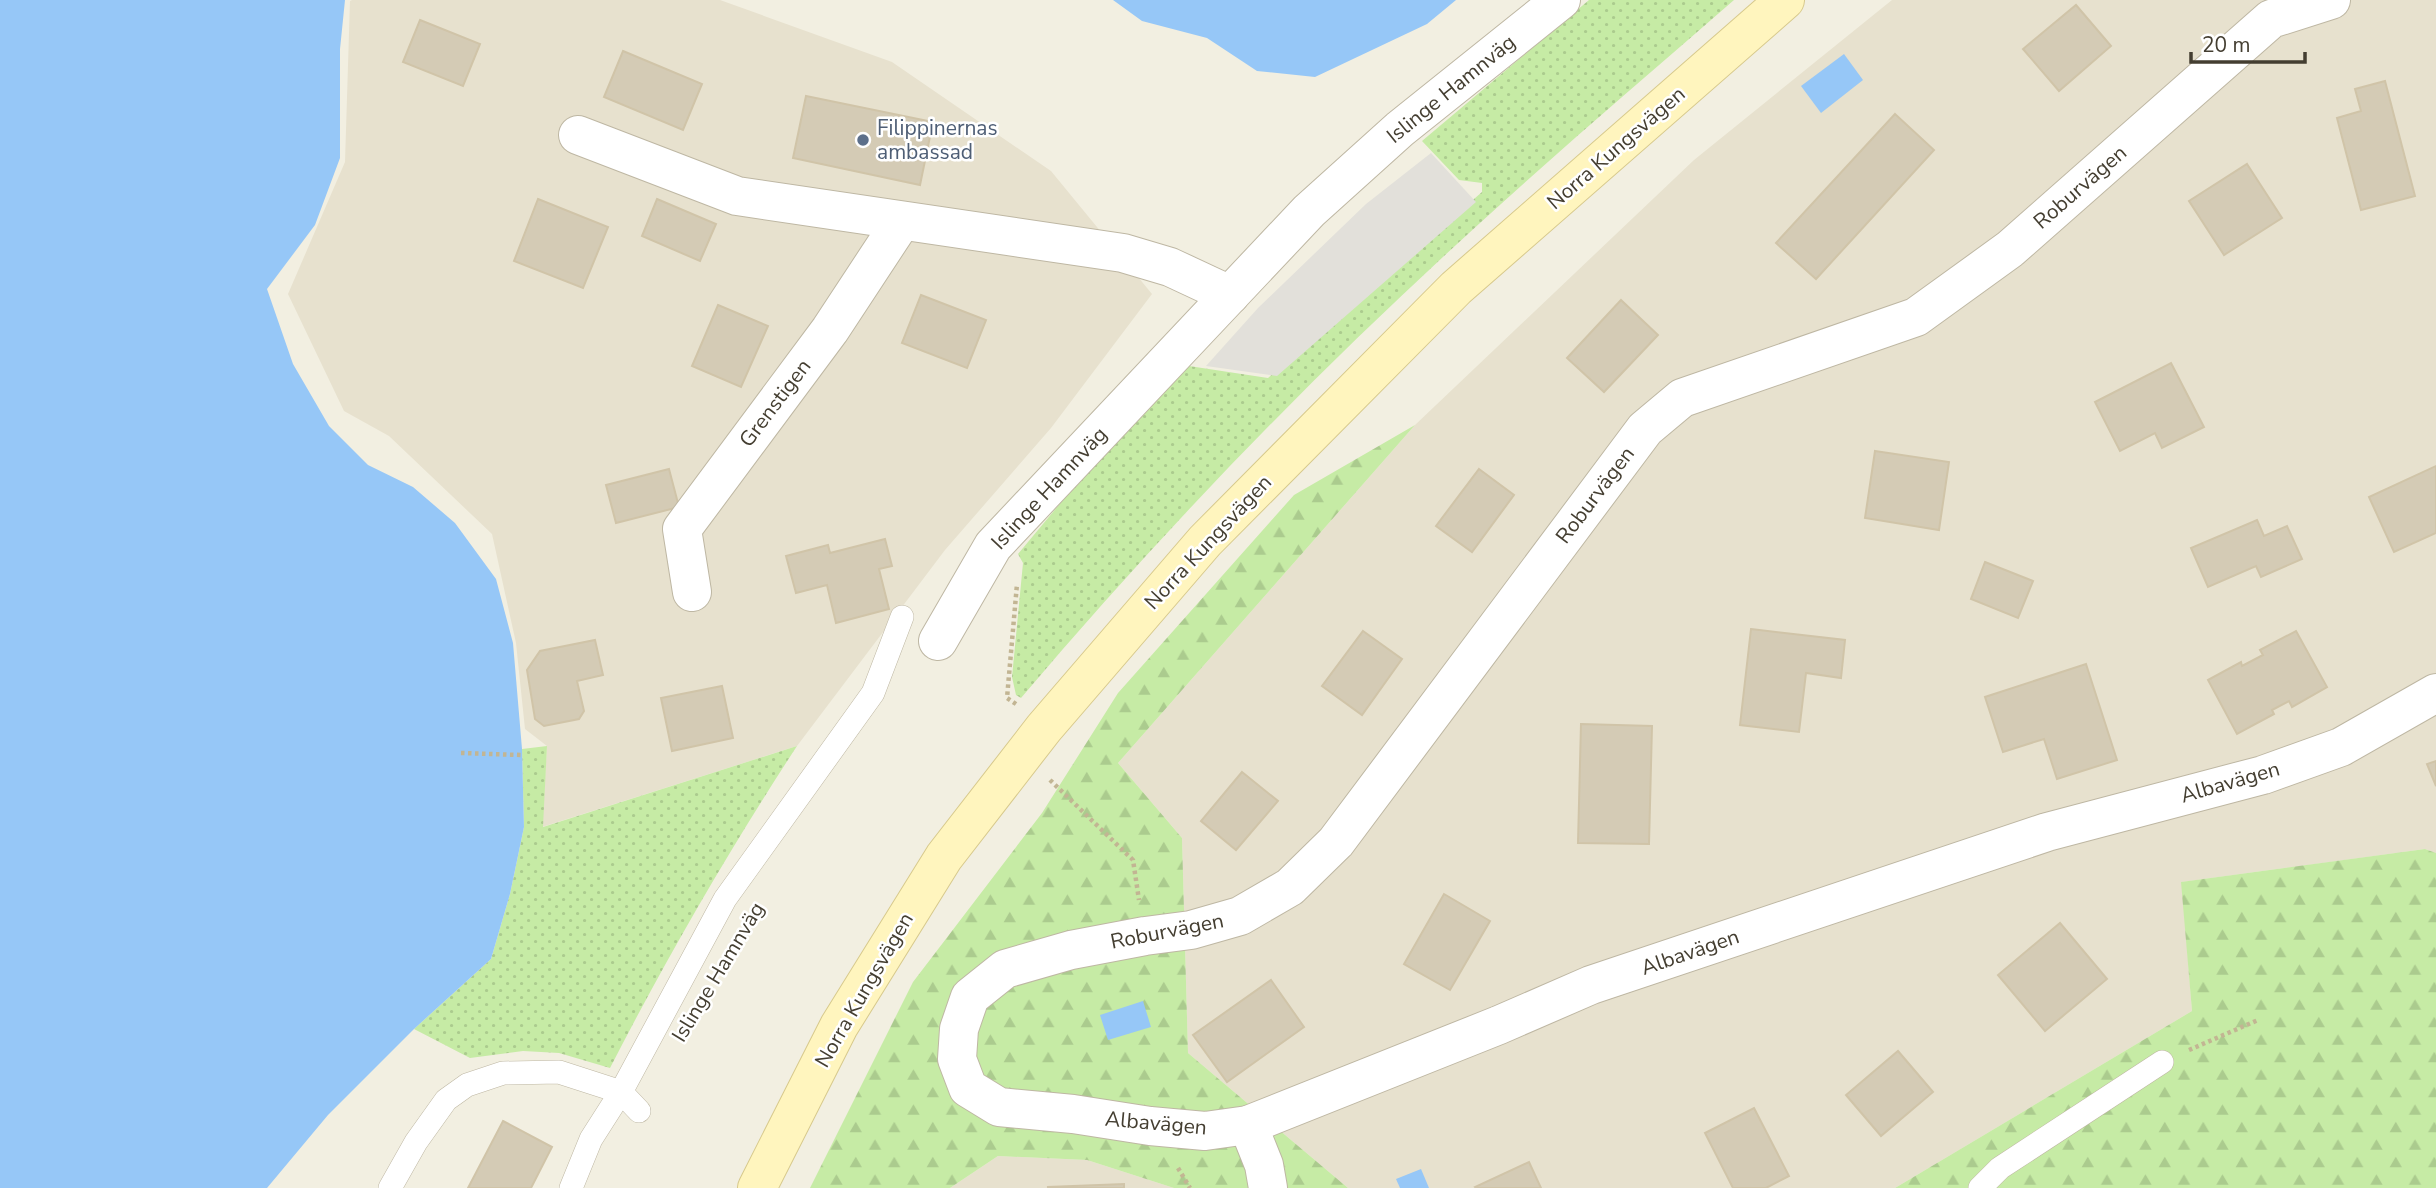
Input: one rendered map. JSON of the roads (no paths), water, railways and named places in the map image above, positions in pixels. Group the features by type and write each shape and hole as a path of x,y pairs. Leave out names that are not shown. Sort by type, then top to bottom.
{"main road":[{"name":"Norra Kungsvägen","path":"757,1188 839,1026 944,857 1044,728 1205,541 1456,288 1785,0"}],"street":[{"name":"Islinge Hamnväg","path":"938,641 992,546 1309,211 1400,129 1561,0"},
{"name":"Roburvägen","path":"957,1059 959,1030 970,997 1005,970 1071,950 1191,930 1240,916 1290,887 1336,842 1645,429 1682,398 1916,317 2010,249 2271,19 2332,0"},
{"path":"578,135 737,196 1124,253 1170,267 1230,295"},
{"name":"Grenstigen","path":"692,592 682,529 830,330 901,222"},
{"name":"Albavägen","path":"957,1059 968,1088 999,1107 1205,1131 1248,1125 1499,1025 1591,985 2047,832 2263,775 2341,747 2436,693"},
{"path":"1248,1125 1264,1165 1268,1188"}],"lane":[{"name":"Islinge Hamnväg","path":"571,1188 591,1139 621,1092 725,899 873,693 902,617"},
{"path":"1980,1188 2000,1168 2162,1062"},
{"path":"390,1188 416,1142 446,1100 467,1085 503,1073 559,1072 621,1092 639,1111"}],"water":[{"path":"0,0 345,0 340,49 340,158 315,225 267,289 293,364 329,426 368,465 413,487 455,523 496,579 513,643 522,749 524,827 510,894 491,959 414,1029 328,1115 267,1188 0,1188"},
{"path":"1113,0 1456,0 1427,24 1315,77 1257,71 1207,38 1142,21"},
{"path":"1844,54 1863,80 1821,113 1801,86"},
{"path":"1143,1001 1151,1027 1108,1040 1100,1015"},
{"path":"1421,1169 1429,1188 1400,1188 1396,1179"}],"place":[{"name":"Filippinernas ambassad","path":"863,140"}]}
